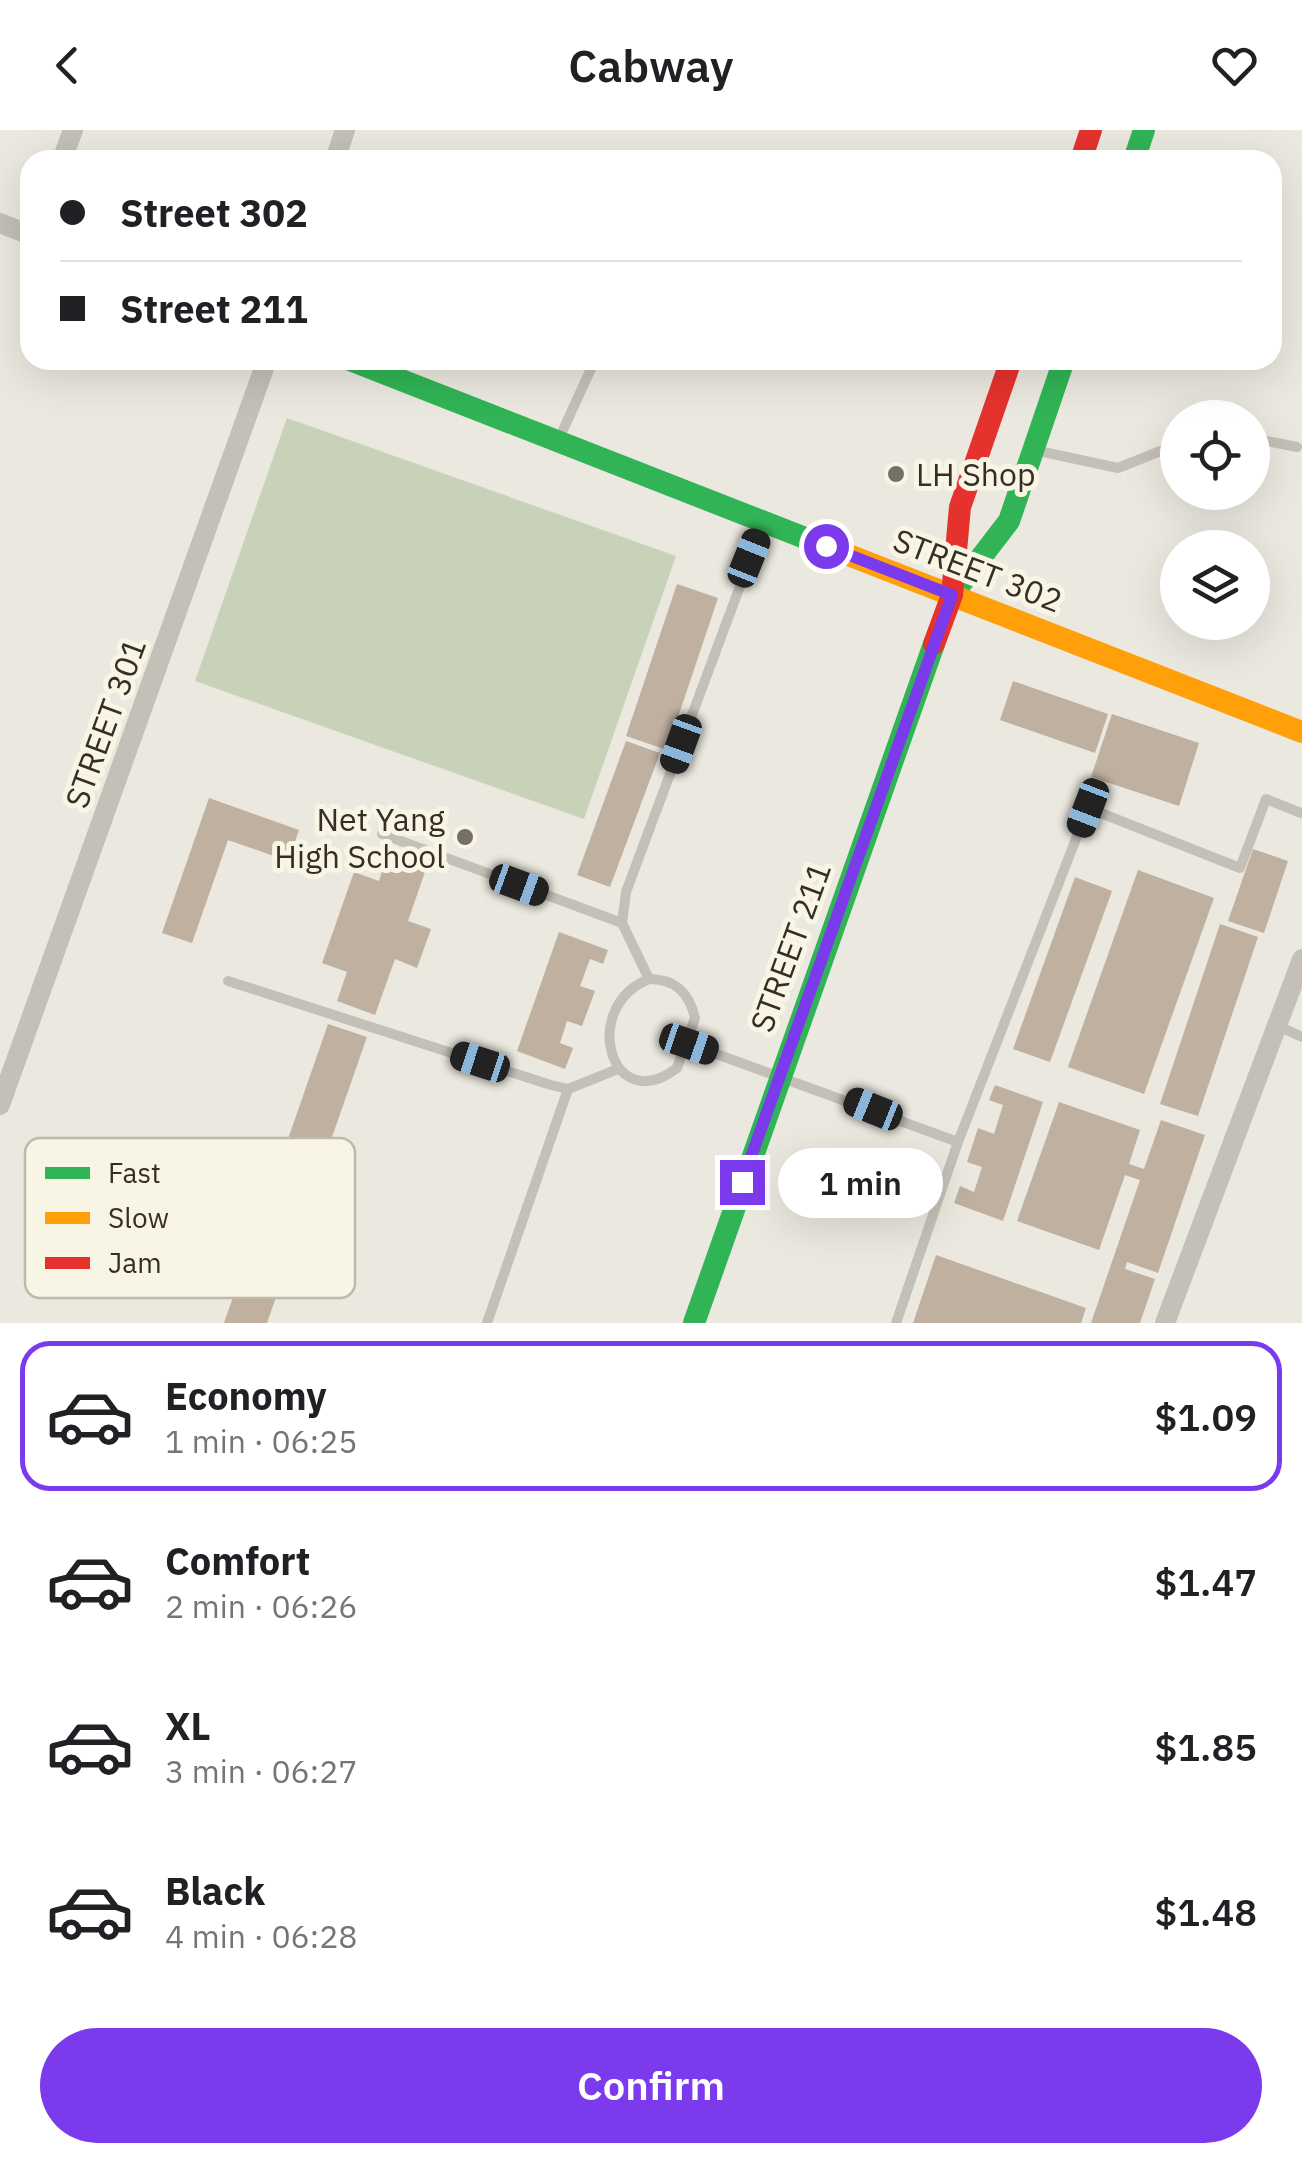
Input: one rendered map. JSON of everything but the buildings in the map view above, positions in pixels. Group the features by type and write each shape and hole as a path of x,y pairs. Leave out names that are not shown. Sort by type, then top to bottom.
{"main road":[{"name":"STREET 302","path":"375,370 1302,732"},
{"name":"STREET 211","path":"694,1323 778,1076 952,595 960,507 1008,370"},
{"name":"STREET 211","path":"952,595 1009,521 1061,370"}],"street":[{"name":"STREET 301","path":"0,1106 263,370"},
{"path":"1165,1323 1302,958"}],"lane":[{"path":"558,442 590,370"},
{"path":"1270,442 1297,447"},
{"path":"1033,449 1118,468 1160,451"},
{"path":"649,979 622,923 626,892 764,522"},
{"path":"896,1323 958,1142 1088,808 1240,868 1266,800 1301,813"},
{"path":"382,834 622,923"},
{"path":"649,979 675,984 686,992 695,1018 689,1044 677,1068 654,1080 641,1080 618,1068 608,1052 614,1016 632,986 649,979"},
{"path":"228,981 568,1088 618,1068"},
{"path":"1277,1026 1302,1037"},
{"path":"689,1044 958,1142"},
{"path":"488,1323 568,1088"}],"green space":[{"path":"287,418 676,556 584,819 195,681"}],"traffic: fast":[{"path":"1137,150 1144,130"},
{"path":"376,370 828,547"},
{"path":"953,594 1009,521 1061,370"},
{"path":"694,1323 934,644"}],"traffic: slow":[{"path":"828,547 1302,732"}],"traffic: jam":[{"path":"1084,150 1091,130"},
{"path":"934,644 952,595 960,507 1008,370"}],"place":[{"name":"LH Shop","path":"896,474"},
{"name":"Net Yang High School","path":"465,837"}],"route":[{"path":"742,1182 952,595 826,546"}]}
